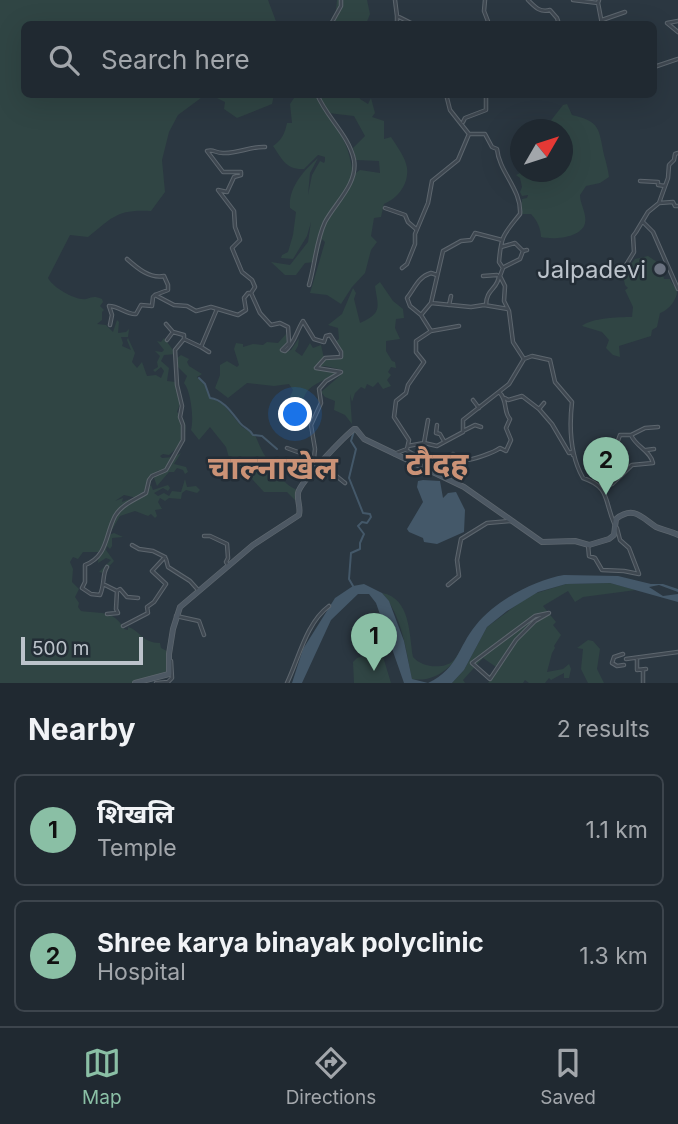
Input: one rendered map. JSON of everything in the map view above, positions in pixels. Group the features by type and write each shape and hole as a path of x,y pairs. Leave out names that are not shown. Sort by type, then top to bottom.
{"main road":[{"path":"135,683 168,675 171,670 169,654 180,607 253,545 300,514 299,490 354,429 364,439 464,487 542,542 575,541 589,545 612,538 614,524 622,515 640,514 655,526 678,535"}],"street":[{"path":"333,21 341,6 341,0"},
{"path":"394,0 397,21"},
{"path":"485,0 484,11 488,21"},
{"path":"528,0 537,9 544,12 550,10 558,21"},
{"path":"573,0 598,2 602,21"},
{"path":"604,21 625,12"},
{"path":"397,16 407,21"},
{"path":"678,21 667,23 678,32"},
{"path":"657,67 678,59"},
{"path":"309,285 323,228 351,182 354,163 348,143 321,106 318,98"},
{"path":"447,98 450,110 463,123 469,134"},
{"path":"463,123 464,119 486,110 486,98"},
{"path":"401,268 407,264 415,244 416,229 421,223 432,181 458,160 469,134"},
{"path":"469,134 485,134 492,147 497,149 503,168 520,200 520,214 508,227 500,247 499,262 503,268"},
{"path":"155,295 196,311 211,307 234,315 243,314 246,309 245,296 255,288 254,283 242,272 232,248 240,240 235,227 234,211 218,190 227,192 234,177 241,175 241,172 223,172 207,151 213,149 226,154 252,147 265,148"},
{"path":"626,265 634,252 633,236 649,212 659,203 668,178 669,164 678,153"},
{"path":"640,181 657,182 658,185 665,186"},
{"path":"659,203 673,202 678,206"},
{"path":"385,208 405,215 416,229"},
{"path":"643,222 653,232 678,289"},
{"path":"421,315 431,303 443,251 461,241 471,240 475,233 502,240"},
{"path":"486,305 487,293 498,282 503,268 520,260 525,251 514,243 500,247"},
{"path":"128,259 150,276 164,276 168,290 155,295"},
{"path":"431,331 421,315 410,306 407,298 424,276 431,273 437,275"},
{"path":"483,276 500,276"},
{"path":"500,276 505,285 504,301 508,309 513,342 524,359"},
{"path":"251,293 260,313 269,324 280,323 288,327 289,343 283,351 292,346 295,333 304,321 306,330 314,339 324,342 330,335 341,352 341,356 325,358 316,368 341,372 319,389 321,403 311,425 314,458"},
{"path":"110,325 112,315 109,306 120,307 130,314 136,314 141,305 152,306 155,295"},
{"path":"449,305 451,296"},
{"path":"431,303 471,307 486,305 508,309"},
{"path":"201,347 217,309"},
{"path":"166,324 173,332 184,335 184,339 209,352"},
{"path":"407,448 409,438 402,432 394,414 397,399 406,393 408,385 424,362 416,352 416,341 431,331 459,326"},
{"path":"167,340 173,332"},
{"path":"107,567 104,574 105,585 96,596 82,588 85,582 85,565 93,562 107,545 116,514 146,493 149,480 166,470 184,440 180,417 183,406 177,385 174,356 176,348 184,339"},
{"path":"463,431 462,421 509,384 524,359 532,356 550,359 555,382 572,400 569,416 573,455 583,478 591,479 603,488 620,540 629,548 639,574 602,570 595,558 589,556 589,545"},
{"path":"407,448 419,458 439,463 453,454 465,460 492,454 500,448 506,451 511,440 506,428 510,422 505,398 499,391"},
{"path":"505,398 508,400 522,396 539,409 573,455"},
{"path":"472,400 479,408"},
{"path":"539,409 544,403"},
{"path":"424,443 428,420"},
{"path":"437,425 436,433 440,434 444,442"},
{"path":"394,454 424,443 436,446 475,425 481,427"},
{"path":"595,470 601,463 611,460 620,435 631,435 645,428 658,427"},
{"path":"603,488 612,484 632,465 653,463 646,450 637,445 631,435"},
{"path":"287,448 314,458 345,483"},
{"path":"646,450 654,449"},
{"path":"448,585 459,576 457,559 461,539 487,523 511,521"},
{"path":"204,536 227,544 228,565"},
{"path":"132,545 139,549 155,551 166,559 168,567 190,580 199,591"},
{"path":"123,626 148,613 147,607 166,584 152,569 166,559"},
{"path":"105,585 117,591 120,589 127,597 138,598"},
{"path":"107,614 118,612 117,591"},
{"path":"286,683 303,643 320,614 329,606"},
{"path":"549,613 535,621 516,640 489,679 472,663 535,616 549,613"},
{"path":"176,616 199,621 204,635"},
{"path":"626,659 678,652"},
{"path":"156,683 168,682 172,678 169,654"},
{"path":"623,654 614,657 612,663 624,665"},
{"path":"637,658 637,670 646,670 641,672 643,683"}],"green space":[{"path":"0,0 268,0 276,21 21,21 21,98 201,98 178,115 169,132 162,160 165,192 151,211 123,213 88,237 70,235 48,278 71,296 102,299 102,320 97,324 106,325 113,332 117,320 118,333 129,329 128,337 121,337 122,346 131,350 128,338 135,353 132,362 137,368 142,362 147,376 156,375 161,378 164,371 161,367 155,372 153,370 158,367 160,356 155,351 164,350 157,341 161,342 164,338 176,354 164,355 161,361 169,368 167,381 176,382 180,389 181,400 177,412 186,428 174,451 160,456 174,457 181,453 174,464 186,467 188,472 185,474 177,468 174,472 169,472 157,486 154,478 159,473 158,470 137,498 124,495 115,501 130,499 120,509 139,498 151,485 153,490 168,485 170,488 168,491 163,488 154,493 158,496 164,493 169,496 172,491 181,492 185,479 187,487 196,486 200,490 197,493 186,490 181,499 169,498 165,501 160,498 158,502 162,509 155,510 155,518 151,514 148,516 135,511 120,516 109,535 114,533 123,537 112,538 110,549 107,546 106,550 114,561 103,573 99,572 111,560 106,558 98,563 99,552 83,552 78,559 73,557 70,562 73,569 72,582 79,589 75,597 81,611 110,615 124,629 128,630 128,627 149,641 160,643 161,648 167,651 168,672 133,683 0,683"},
{"path":"337,0 367,0 370,14 367,21 334,21"},
{"path":"217,98 273,98 272,104 237,118 224,109 225,102"},
{"path":"294,98 360,98 368,104 371,98 375,113 372,117 384,121 384,139 391,137 406,164 407,174 402,190 384,204 381,217 374,218 371,236 377,242 371,250 365,273 341,304 327,295 310,293 325,242 322,239 316,262 305,263 296,275 285,275 271,262 290,265 308,242 311,222 307,236 293,259 281,258 288,252 293,235 296,212 290,208 290,201 294,187 302,174 318,158 310,173 308,195 312,175 320,161 325,161 325,157 318,155 304,169 293,168 285,163 273,146 283,136 287,123 292,123 290,104","holes":["328,113 354,116 365,136 353,148 356,160 379,161 380,173 360,170 353,175 345,142"]},
{"path":"567,104 572,115 588,120 597,127 609,177 600,183 586,186 580,195 585,223 579,232 559,238 541,237 533,216 521,214 522,199 528,195 522,196 521,182 573,182 573,119 552,119 563,105"},
{"path":"648,256 660,264 654,268 656,272 663,274 664,279 670,279 677,290 676,297 669,307 660,313 657,327 652,330 651,336 619,346 620,357 613,355 606,348 609,340 602,332 582,326 598,320 632,317 633,307 625,290 628,288 623,275 635,259"},
{"path":"380,282 393,301 403,309 404,318 396,319 395,328 400,339 386,341 386,351 395,362 396,368 391,367 388,372 391,375 387,380 391,386 383,389 378,382 373,387 367,384 365,389 361,387 355,393 352,402 350,394 352,424 345,415 334,410 335,401 321,392 342,374 343,370 318,367 326,358 340,358 342,353 335,342 339,339 338,328 328,325 342,314 353,288 360,323 376,312 378,304 375,286"},
{"path":"286,334 287,343 283,353 291,350 299,338 295,351 302,356 310,343 313,348 321,345 324,358 315,369 338,372 309,389 294,420 287,403 293,390 289,384 274,386 247,383 228,398 215,388 220,375 220,365 227,361 237,367 239,365 234,349 236,343 243,344 243,347 263,345 267,342 278,343"},
{"path":"181,355 189,359 189,366 202,374 197,377 205,385 210,398 222,403 242,427 255,435 266,457 279,468 282,479 297,490 297,502 287,492 264,492 245,473 237,471 231,465 226,447 210,427 199,440 191,430 191,405 184,383 187,376 178,367 177,358"},
{"path":"610,583 636,590 583,597 575,602 568,591 543,606 556,622 553,625 561,635 554,646 547,672 563,669 569,664 569,678 564,678 564,673 551,680 549,678 545,683 529,683 525,680 523,683 488,683 499,669 483,658 463,680 465,683 452,683 464,670 487,627 530,595 566,584"},
{"path":"382,593 399,602 407,619 413,657 421,663 444,666 453,661 464,646 455,660 443,672 421,680 412,679 399,622"},
{"path":"588,640 593,641 600,649 597,669 604,683 588,683 581,669 583,649 577,648"},
{"path":"381,650 391,683 354,683 353,662 357,658"}],"water":[{"path":"418,481 440,481 443,498 448,493 456,492 465,510 464,532 437,544 424,542 423,538 409,532 407,529 423,502 417,487"},
{"path":"564,575 618,576 678,589 678,592 659,585 649,587 663,596 678,594 678,602 610,583 566,584 538,592 487,627 464,670 452,683 428,683 452,664 470,633 484,616 504,600 540,582"},
{"path":"364,584 382,593 389,601 404,641 412,679 428,683 404,683 376,603 369,594 358,594 331,620 302,683 292,683 303,649 335,598 353,586"}],"waterway":[{"path":"199,378 205,384 210,398 223,404 253,435 262,436 277,449"},
{"path":"353,586 349,579 351,553 360,549 364,534 358,526 362,522 367,523 371,517 370,514 363,513 349,478 356,449 351,441 354,431"}],"place":[{"name":"Jalpadevi","path":"660,269"},
{"name":"Shree karya binayak polyclinic","path":"606,495"},
{"name":"शिखलि","path":"374,671"}],"district":[{"name":"टौदह","path":"437,463"},
{"name":"चाल्नाखेल","path":"273,467"}]}
